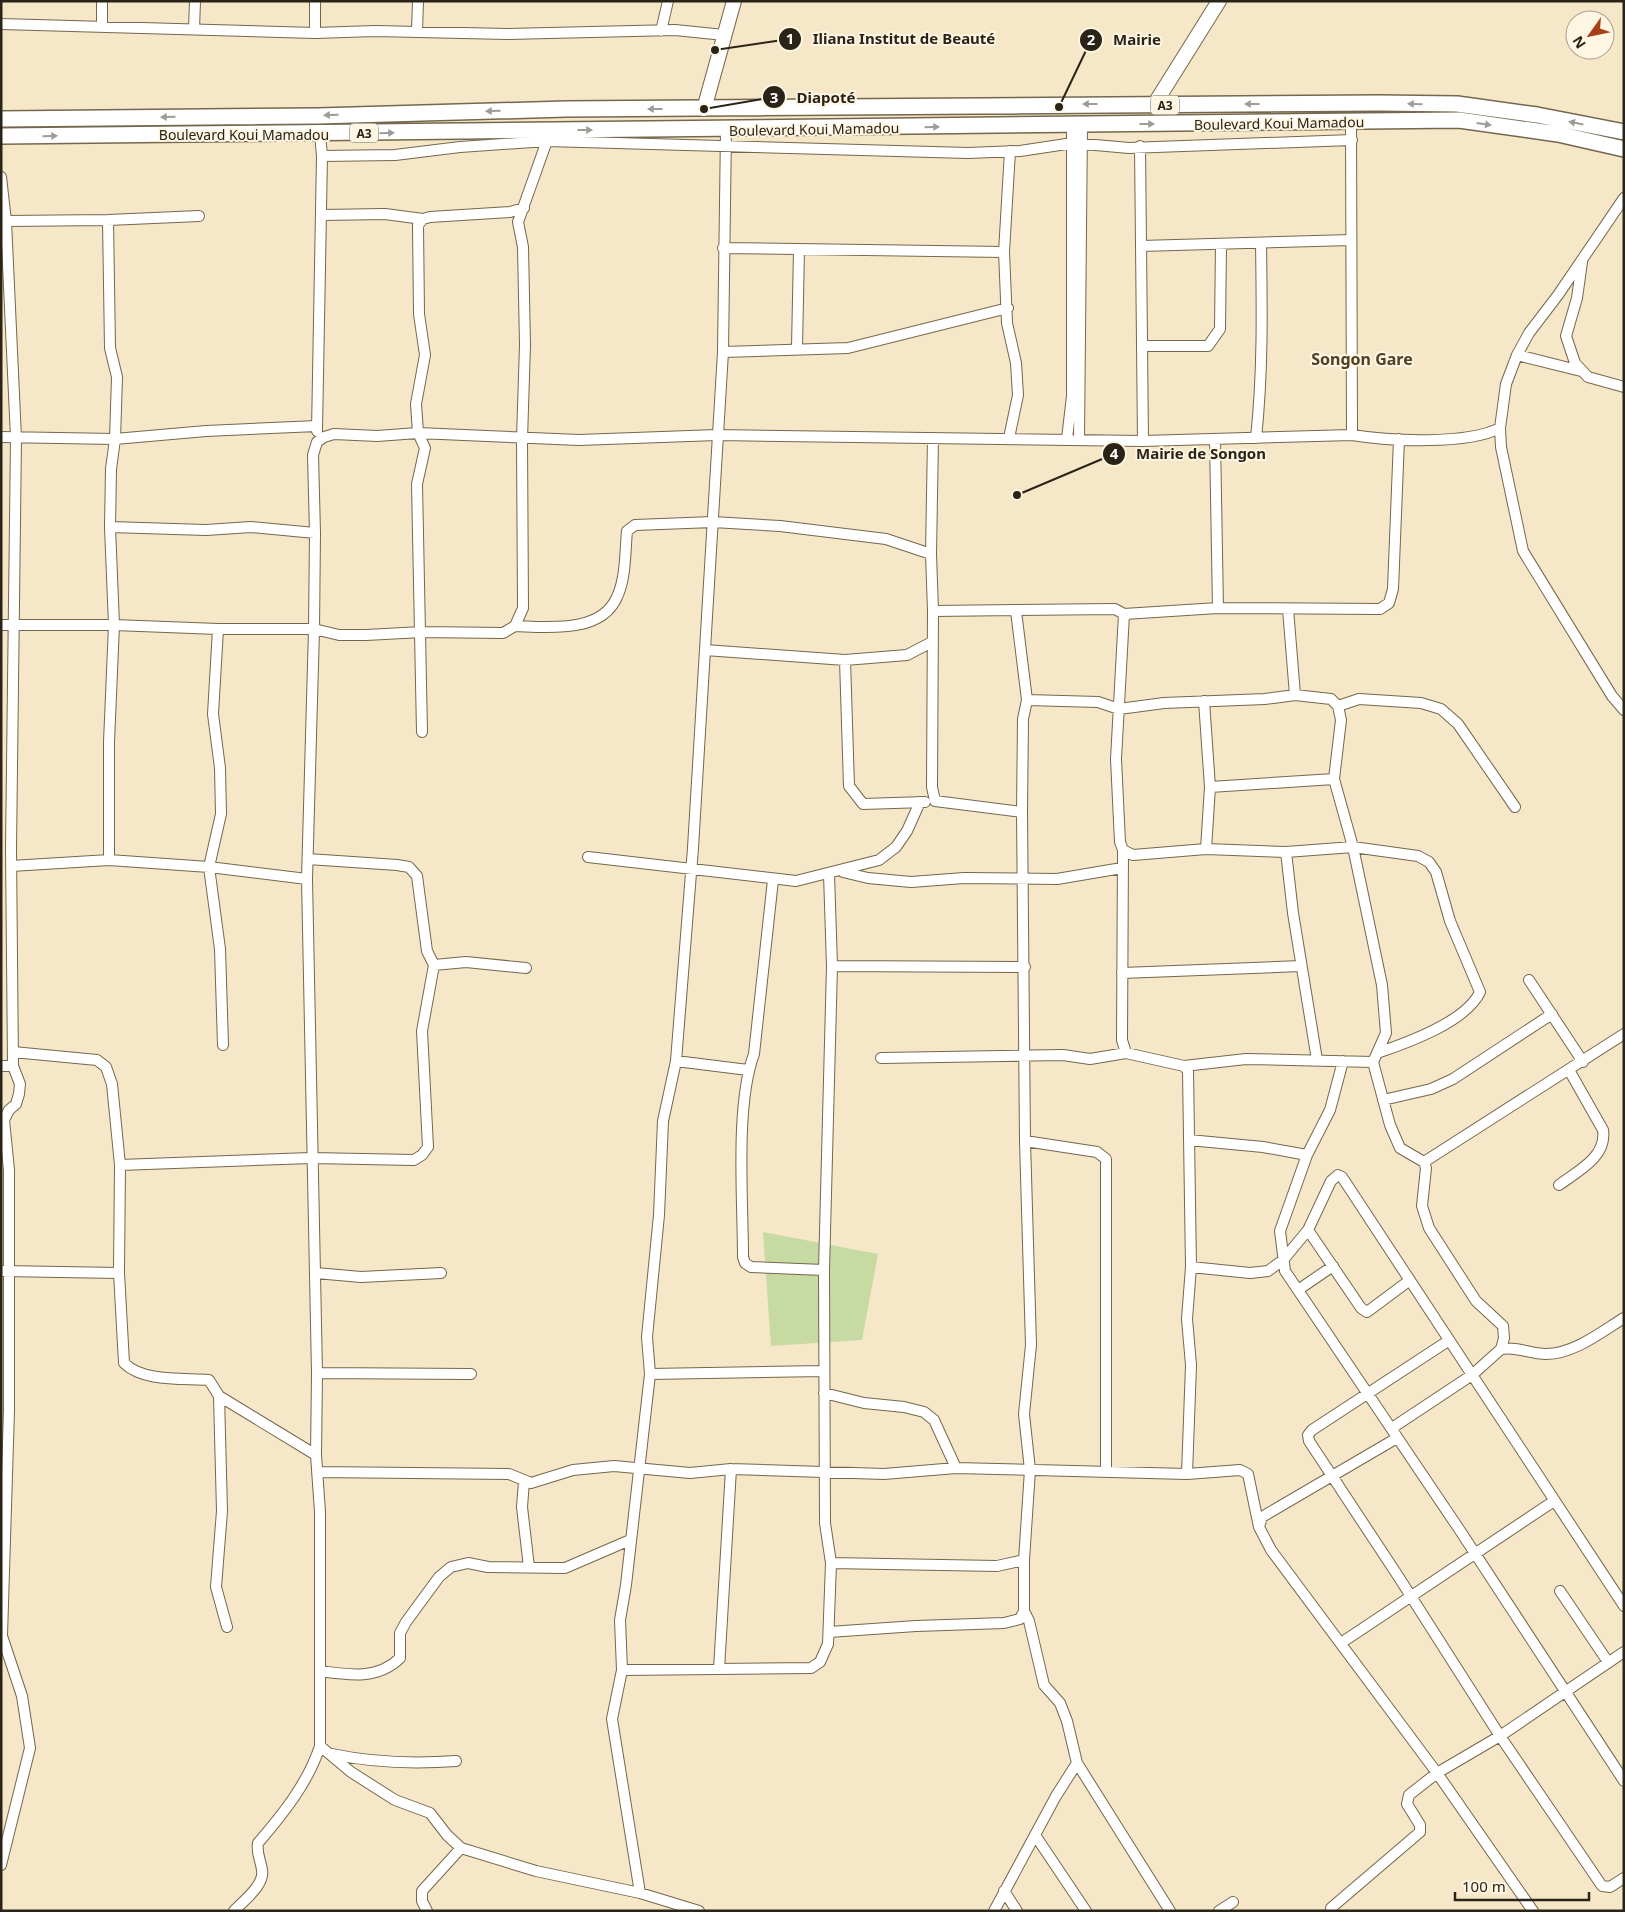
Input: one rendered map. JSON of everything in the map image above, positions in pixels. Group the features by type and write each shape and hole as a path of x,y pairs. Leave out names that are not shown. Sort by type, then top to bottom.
{"main road":[{"name":"Boulevard Koui Mamadou","path":"1,119 704,109 1457,104 1537,115 1624,132"},
{"path":"702,130 704,109"},
{"name":"Boulevard Koui Mamadou","path":"1,136 549,135 702,130 1459,120 1558,134 1624,149"}],"street":[{"path":"102,1 102,27"},
{"path":"194,29 195,1"},
{"path":"315,1 315,33"},
{"path":"417,31 418,1"},
{"path":"661,31 668,1"},
{"path":"704,109 734,1"},
{"path":"1154,105 1219,1"},
{"path":"1,24 315,33 417,31 507,34 661,31 724,35"},
{"path":"1351,122 1352,435"},
{"path":"1077,124 1079,440"},
{"path":"640,1893 612,1719 622,1670 620,1620 626,1585 650,1374 647,1337 659,1215 663,1121 676,1062 690,868 723,352 724,146 726,130"},
{"path":"234,1911 260,1882 263,1872 257,1849 258,1843 282,1815 311,1770 320,1746 320,1512 316,1455 316,1273 311,1158 307,879 314,629 315,533 313,455 317,442 322,156 320,134"},
{"path":"322,156 395,155 549,135 724,146 968,153 1010,150 1020,152 1077,144 1129,148 1140,146 1352,140"},
{"path":"515,626 523,608 522,439 525,336 523,247 518,222 549,135"},
{"path":"1066,440 1072,396 1077,144"},
{"path":"1140,146 1143,441"},
{"path":"1009,438 1018,396 1016,363 1008,323 1004,252 1010,150"},
{"path":"1,177 6,221 16,438 6,851 11,866 13,1066 20,1084 16,1104 9,1110 4,1120 9,1170 5,1271 2,1636 22,1696 30,1748 1,1866"},
{"path":"1624,198 1529,333 1517,355 1506,384 1500,428 1501,447 1523,551 1612,696 1624,710"},
{"path":"320,214 385,214 423,219 510,212 524,208"},
{"path":"6,221 108,220 199,216"},
{"path":"422,732 422,632 417,484 425,448 418,433 416,404 425,355 420,314 417,232 418,224 423,219"},
{"path":"108,220 110,348 117,377 116,439 111,469 110,527 114,625 109,742 109,860"},
{"path":"1141,246 1351,240"},
{"path":"1256,438 1260,395 1262,323 1261,243"},
{"path":"1142,346 1208,346 1214,340 1220,329 1221,244"},
{"path":"724,248 1004,252"},
{"path":"797,348 799,249"},
{"path":"1583,258 1577,298 1566,336 1575,363 1581,371 1588,377 1624,387"},
{"path":"723,352 797,348 848,348 1008,308"},
{"path":"1517,355 1581,371"},
{"path":"1,437 116,439 206,430 317,426"},
{"path":"317,442 324,437 334,434 377,436 418,433 579,440 717,435 1143,441 1352,435 1380,439 1398,439 1459,438 1492,432 1500,428"},
{"path":"933,438 931,554 934,611 932,642 932,787 935,801"},
{"path":"1215,439 1218,608"},
{"path":"934,611 1115,609 1124,614 1218,608 1380,609 1389,604 1393,589 1398,439"},
{"path":"1,625 314,629 348,635 394,636 422,632 503,632 515,626 570,627 596,618 617,598 622,582 627,531 635,525 713,522 780,526 872,537 931,554"},
{"path":"110,527 206,530 251,527 315,533"},
{"path":"1288,609 1295,695"},
{"path":"1016,611 1027,700 1023,718 1022,812 1025,879 1025,1141 1031,1345 1024,1414 1030,1470 1024,1560 1024,1611 1031,1630 1044,1684 1060,1703 1068,1722 1077,1763 1170,1911"},
{"path":"1124,614 1116,759 1120,842 1123,850 1122,1040 1126,1053"},
{"path":"218,629 213,714 220,768 221,814 209,867 220,949 223,1045"},
{"path":"705,650 845,660 907,655 932,642"},
{"path":"845,660 850,786 863,804 935,801 1022,812"},
{"path":"1027,700 1098,702 1119,709 1164,703 1265,699 1295,695 1331,699 1338,706 1341,720 1334,779 1353,848 1382,985 1386,1033 1375,1058 1383,1100 1400,1148 1424,1162 1426,1168 1422,1206 1429,1228 1476,1301 1503,1326 1504,1338 1501,1349"},
{"path":"1338,706 1360,699 1421,703 1441,709 1458,724 1515,807"},
{"path":"1204,701 1210,787 1206,849"},
{"path":"1210,787 1334,779"},
{"path":"588,857 690,868 774,880 796,881 842,871 879,860 896,847 907,831 920,802"},
{"path":"881,1058 1063,1054 1090,1059 1126,1053 1184,1066 1246,1059 1344,1061 1375,1058 1455,1017 1476,1000 1480,992 1450,921 1436,872 1429,862 1418,856 1353,848 1286,852 1206,849 1133,855 1123,850"},
{"path":"1286,852 1301,966 1317,1060"},
{"path":"120,1165 311,1158 414,1160 422,1155 428,1147 422,1031 434,965 427,951 417,876 409,867 308,859"},
{"path":"11,866 109,860 209,867 307,879"},
{"path":"842,871 868,878 911,882 964,878 1057,879 1122,868"},
{"path":"622,1670 811,1668 820,1662 828,1644 831,1563 824,1523 824,1270 832,966 829,874"},
{"path":"774,880 754,1054 748,1070 743,1133 743,1257 745,1263 751,1267 824,1270"},
{"path":"434,965 466,962 526,968"},
{"path":"832,966 1025,967"},
{"path":"1122,973 1301,966"},
{"path":"1529,980 1583,1062"},
{"path":"1383,1100 1431,1089 1453,1079 1552,1014"},
{"path":"1424,1162 1624,1034"},
{"path":"13,1052 97,1060 106,1066 112,1084 120,1165 119,1273 124,1363 132,1371 154,1376 209,1380 219,1396 316,1455"},
{"path":"1344,1061 1330,1110 1307,1155 1280,1231 1282,1260 1286,1271 1475,1553 1624,1781"},
{"path":"676,1062 748,1070"},
{"path":"1,1066 13,1066"},
{"path":"1184,1066 1188,1071 1191,1267 1187,1319 1191,1365 1187,1474"},
{"path":"1559,1185 1589,1162 1602,1149 1605,1139 1603,1130 1569,1070"},
{"path":"1189,1140 1263,1147 1307,1155"},
{"path":"1025,1141 1096,1152 1106,1159 1106,1472"},
{"path":"1191,1267 1250,1273 1268,1270 1282,1260 1308,1230 1331,1181 1338,1175 1342,1177 1448,1341 1624,1606"},
{"path":"1308,1230 1361,1308 1367,1312 1410,1280"},
{"path":"1298,1290 1333,1266"},
{"path":"5,1271 119,1273"},
{"path":"316,1273 361,1277 441,1273"},
{"path":"1258,1527 1262,1517 1331,1477 1395,1433 1472,1375 1501,1349 1513,1346 1530,1352 1547,1354 1562,1352 1590,1339 1624,1318"},
{"path":"1448,1341 1367,1392 1308,1435 1308,1441 1500,1736 1602,1886 1610,1887 1624,1878"},
{"path":"650,1374 824,1371"},
{"path":"317,1373 472,1374"},
{"path":"824,1393 864,1403 904,1407 924,1412 934,1420 956,1468"},
{"path":"219,1396 222,1511 216,1587 228,1627"},
{"path":"317,1472 509,1474 531,1483 573,1470 606,1467 690,1473 731,1469 884,1474 956,1468 1187,1474 1240,1470 1248,1474 1258,1527 1271,1550 1342,1643 1533,1911"},
{"path":"719,1669 731,1469"},
{"path":"524,1481 522,1506 528,1566"},
{"path":"1342,1643 1410,1595 1554,1502"},
{"path":"320,1671 351,1676 390,1668 400,1658 400,1633 406,1622 439,1576 451,1567 468,1563 488,1568 528,1566 565,1568 630,1540"},
{"path":"831,1563 997,1566 1024,1560"},
{"path":"1560,1590 1608,1662"},
{"path":"828,1632 1004,1623 1020,1619 1024,1611"},
{"path":"1331,1908 1420,1832 1420,1825 1407,1804 1409,1795 1436,1773 1500,1736 1565,1690 1624,1652"},
{"path":"1,1667 10,1660"},
{"path":"320,1746 351,1772 395,1800 430,1813 447,1835 461,1848 536,1871 640,1893 673,1907 699,1911"},
{"path":"331,1754 361,1761 405,1764 456,1761"},
{"path":"994,1911 1056,1796 1077,1763"},
{"path":"1035,1835 1086,1911"},
{"path":"427,1911 422,1901 422,1891 461,1848"},
{"path":"1004,1891 1017,1911"},
{"path":"1220,1911 1233,1902"}],"green space":[{"path":"763,1232 878,1254 862,1340 771,1346"}],"place":[{"name":"Iliana Institut de Beauté","path":"715,50"},
{"name":"Mairie","path":"1059,107"},
{"name":"Diapoté","path":"704,109"},
{"name":"Mairie de Songon","path":"1017,495"}],"district":[{"name":"Songon Gare","path":"1362,359"}]}
